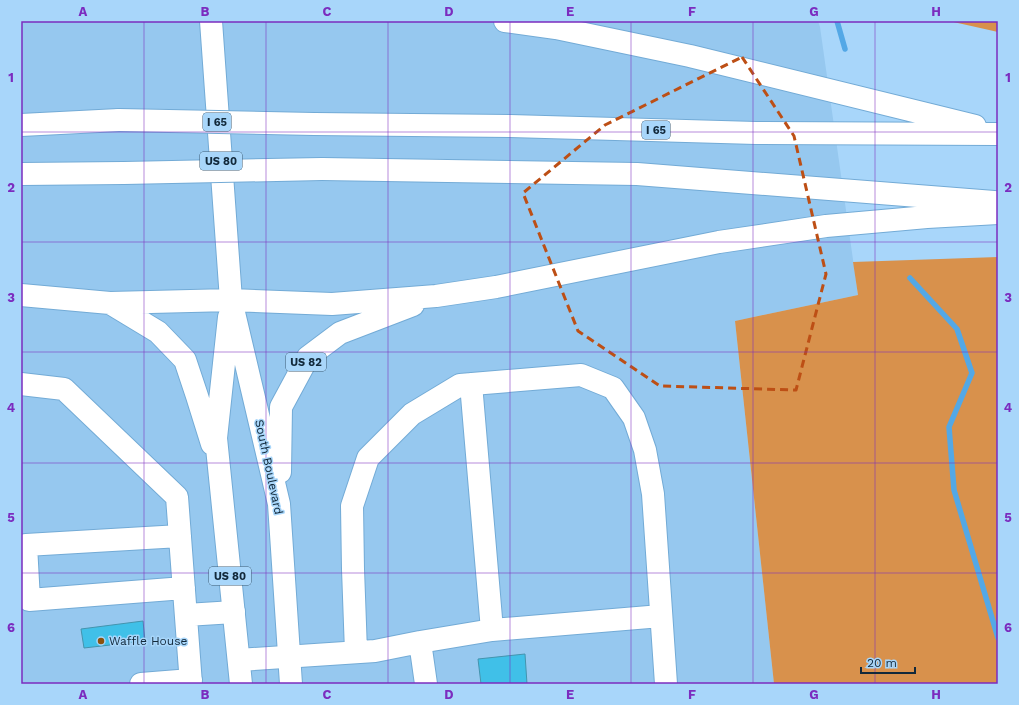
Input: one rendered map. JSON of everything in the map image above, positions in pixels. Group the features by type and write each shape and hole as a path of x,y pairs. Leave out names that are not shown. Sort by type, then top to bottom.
{"main road":[{"name":"South Boulevard","path":"212,21 231,300 279,504 291,684"},
{"path":"505,21 556,28 690,56 998,131"},
{"name":"I 65","path":"21,125 119,120 510,126 756,133 998,134"},
{"path":"21,174 322,169 637,174 998,202"},
{"path":"21,295 110,303 231,300 332,304 436,296 496,287 719,242 811,228 919,218 998,213"},
{"name":"US 82","path":"279,504 281,407 308,357 340,333 436,296"},
{"name":"South Boulevard","path":"231,300 216,438 241,684"},
{"name":"US 80","path":"110,303 158,332 184,360 197,396 219,468"},
{"path":"356,652 352,506 368,458 412,414 460,385 581,375 613,388 634,418 645,450 653,494 666,684"},
{"path":"21,384 64,389 177,497 191,682 152,683"},
{"path":"471,384 492,630"},
{"path":"180,536 26,545 29,600 184,588"},
{"path":"186,615 234,612"},
{"path":"239,660 375,651 492,630 661,616"},
{"path":"420,642 426,684"}],"highlighted area":[{"path":"742,57 794,136 826,274 796,390 660,386 578,331 523,193 605,125"}],"shaded area":[{"path":"21,21 818,21 858,295 735,321 774,684 21,684"},
{"path":"949,21 998,21 998,32"},
{"path":"998,257 998,684 774,684 735,321 858,295 853,262"}],"building":[{"path":"143,621 145,641 84,648 81,629"},
{"path":"525,654 527,684 481,684 478,659"}],"waterway":[{"path":"837,21 845,49"},
{"path":"910,278 957,329 972,373 949,427 954,490 998,638"}],"place":[{"name":"Waffle House","path":"101,641"}]}
